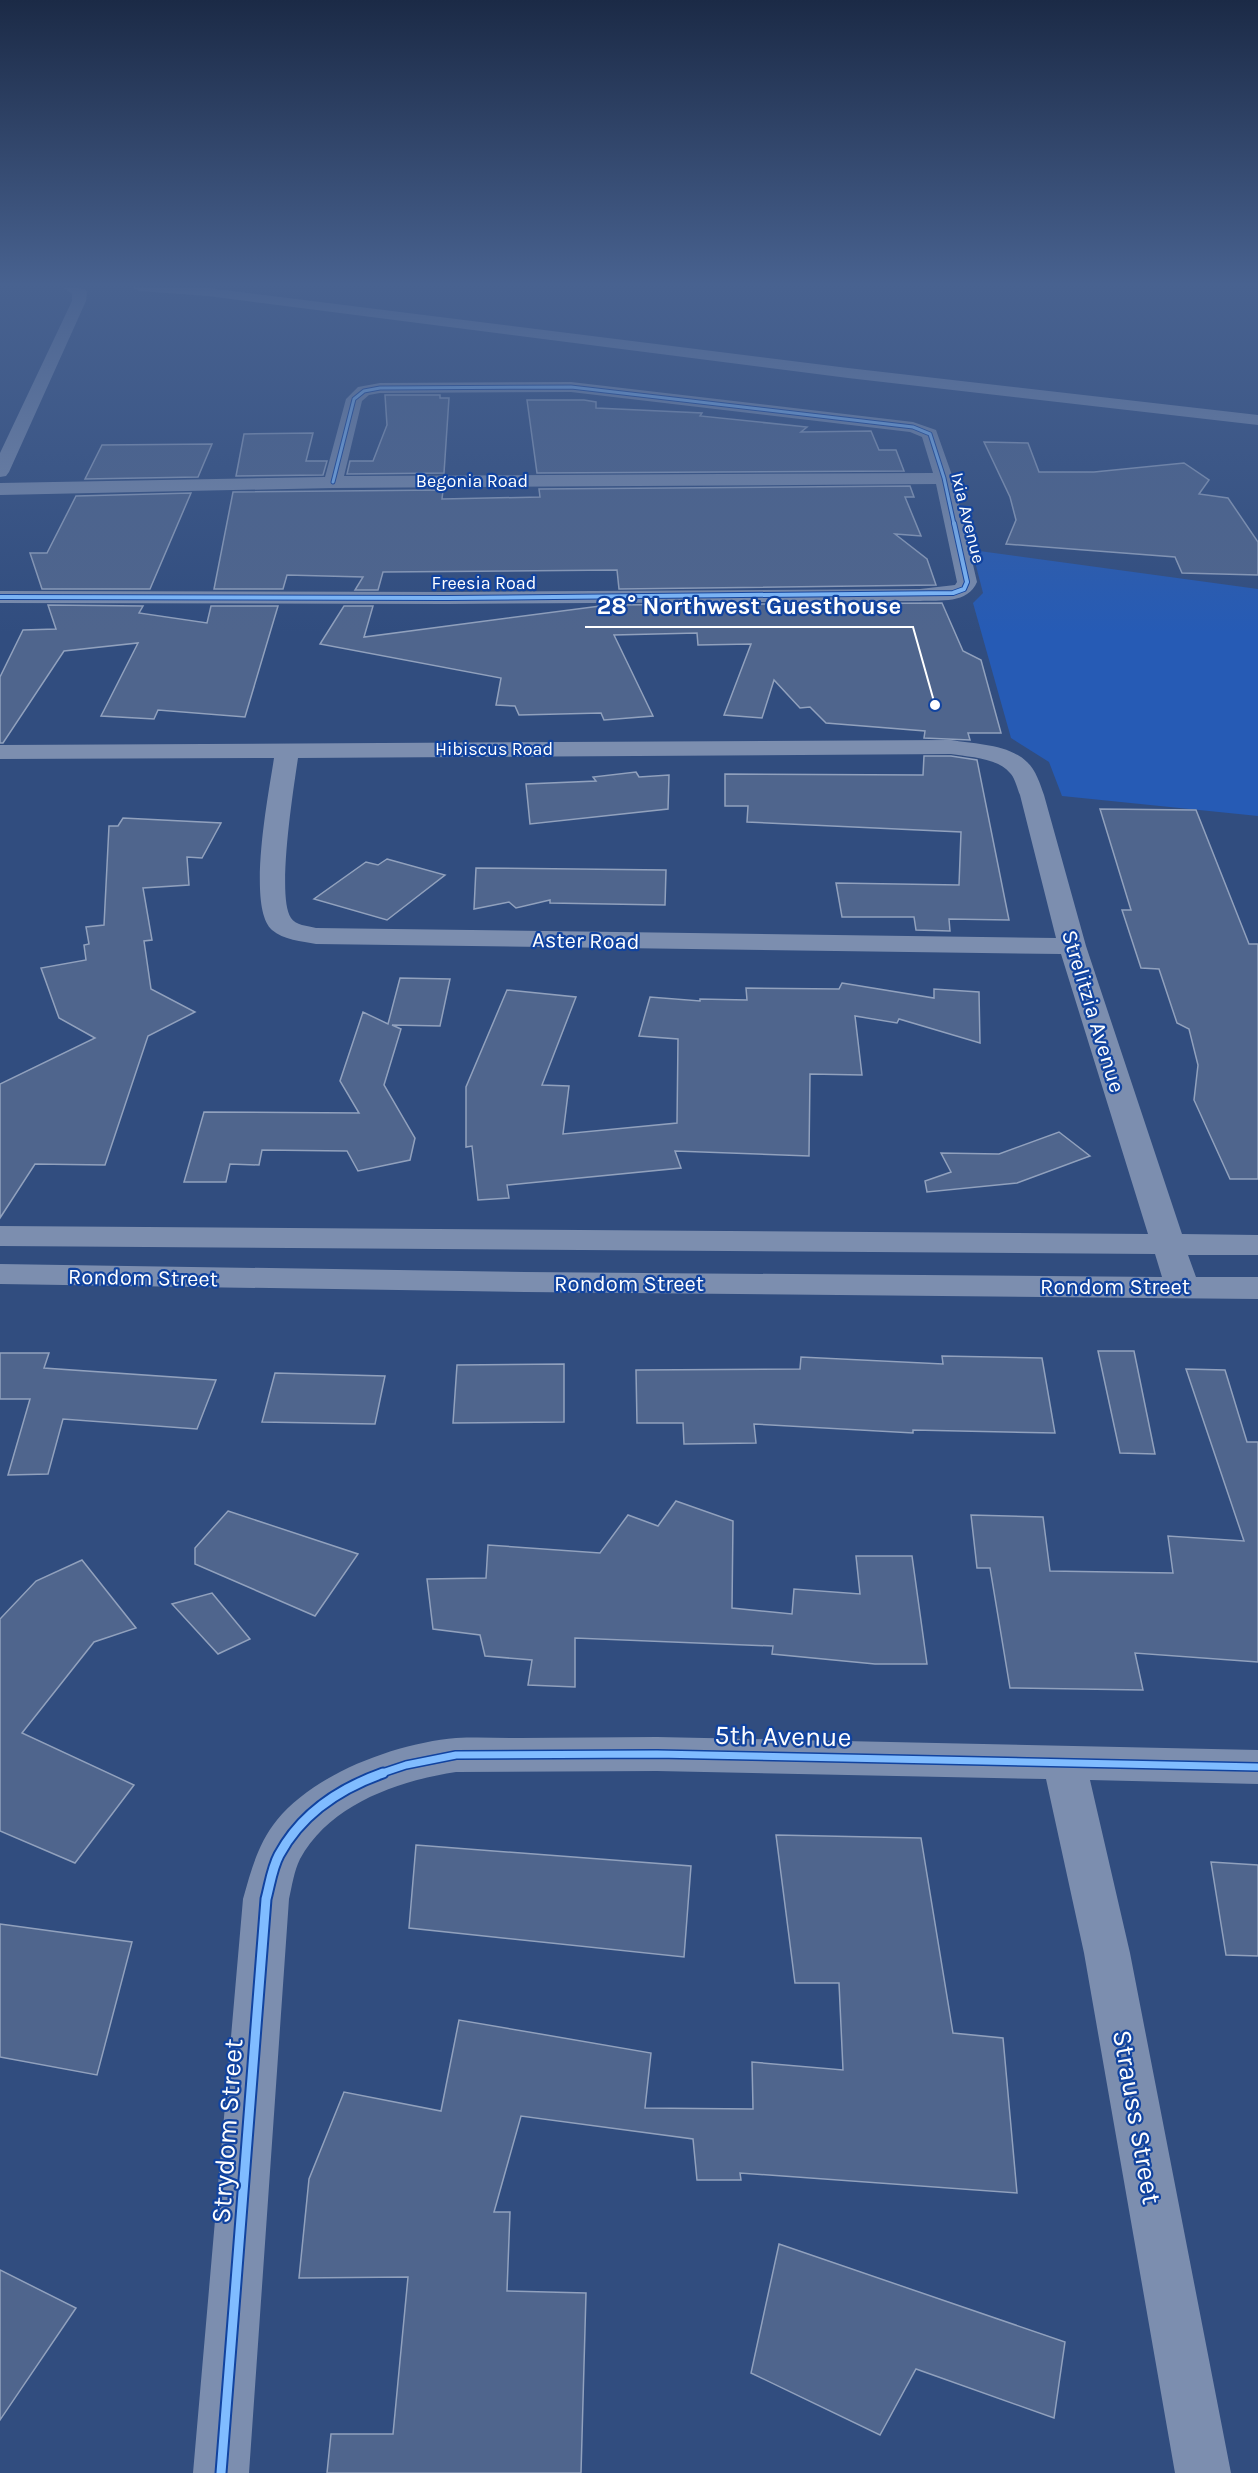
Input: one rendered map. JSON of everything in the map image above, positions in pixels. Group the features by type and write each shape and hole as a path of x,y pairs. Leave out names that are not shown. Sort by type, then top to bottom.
{"street":[{"path":"0,471 32,402"},
{"name":"Ixia Avenue","path":"333,482 353,402"},
{"name":"Ixia Avenue","path":"700,402 919,429 930,434 944,478 967,577 966,586"},
{"path":"1105,402 1258,420"},
{"name":"Begonia Road","path":"0,489 333,482 944,478"},
{"name":"Freesia Road","path":"0,597 459,598 920,595 954,593 966,586"},
{"name":"Hibiscus Road","path":"0,752 961,747 988,753"},
{"name":"Aster Road","path":"287,750 276,836 272,910 284,926 305,934 488,939 1072,945"},
{"name":"Strelitzia Avenue","path":"988,753 1011,761 1018,766 1032,795 1072,945 1182,1287"},
{"name":"Rondom Street","path":"0,1236 1258,1245"},
{"name":"Rondom Street","path":"0,1274 1258,1288"},
{"name":"5th Avenue","path":"319,1808 365,1780 395,1767 425,1758 456,1755 657,1754 1258,1767"},
{"name":"Strauss Street","path":"1064,1764 1107,1953 1203,2473"},
{"name":"Strydom Street","path":"220,2473 235,2313 266,1899 279,1856 294,1831 319,1808"}],"shaded area":[{"path":"972,550 1258,589 1258,816 1062,796 1049,762 1011,738 973,603 983,593"}],"building":[{"path":"385,402 449,402 444,473 347,474 350,461 373,461 387,425"},
{"path":"527,402 596,402 596,408 702,413 700,416 807,427 801,432 871,431 879,450 896,450 904,471 537,473"},
{"path":"313,433 306,461 327,461 323,475 236,476 244,434"},
{"path":"984,442 1028,443 1039,472 1094,472 1184,463 1209,480 1199,494 1228,498 1258,542 1258,575 1182,573 1175,557 1006,544 1016,520 1010,497"},
{"path":"212,444 198,477 85,479 102,445"},
{"path":"910,486 914,497 905,497 921,536 895,534 927,559 936,585 619,589 617,570 383,572 378,590 355,590 363,577 287,575 283,589 214,589 233,492 443,490 442,499 540,497 539,489"},
{"path":"191,493 150,589 42,589 30,553 47,553 76,496"},
{"path":"942,603 963,651 981,660 1001,733 968,733 970,740 924,738 925,731 826,723 810,707 800,708 774,680 762,718 724,715 751,644 698,645 697,633 614,635 653,716 604,720 601,713 519,715 515,706 496,705 501,678 320,644 344,606 373,606 364,637 608,605"},
{"path":"48,605 143,606 139,613 207,623 211,606 278,606 245,717 158,710 154,719 101,716 138,643 64,651 3,743 0,743 0,677 23,630 56,629"},
{"path":"924,756 951,756 977,760 1009,920 949,919 950,931 916,930 914,917 842,917 836,883 959,885 961,832 747,822 748,806 725,806 725,774 923,775"},
{"path":"636,772 639,777 669,775 668,809 530,824 526,784 596,781 593,777"},
{"path":"1100,809 1196,810 1249,944 1258,944 1258,1179 1230,1179 1194,1100 1198,1065 1189,1029 1177,1023 1159,969 1141,968 1122,910 1131,910"},
{"path":"123,818 221,823 202,858 187,857 189,885 143,888 152,940 144,941 151,989 195,1012 148,1036 105,1165 35,1164 0,1218 0,1084 95,1038 59,1018 41,968 86,960 84,945 89,944 86,927 104,925 109,826 118,826"},
{"path":"387,859 445,875 387,920 314,899 366,862 378,865"},
{"path":"476,868 666,870 665,905 550,903 550,900 516,908 509,902 474,909"},
{"path":"400,978 450,979 440,1026 392,1025 401,1029 384,1085 415,1138 410,1160 358,1171 347,1151 262,1150 259,1165 230,1164 226,1182 184,1182 204,1112 359,1113 340,1081 363,1012 388,1024"},
{"path":"842,983 934,998 934,989 979,992 980,1043 899,1019 897,1023 855,1016 862,1075 810,1074 809,1156 675,1151 681,1168 507,1185 509,1198 478,1200 472,1146 466,1147 466,1087 507,990 576,997 542,1085 569,1086 563,1134 677,1123 678,1039 639,1036 650,997 700,1001 700,999 747,1000 746,988 839,989"},
{"path":"1059,1132 1090,1156 1017,1183 927,1192 925,1181 951,1172 941,1153 999,1154"},
{"path":"1098,1351 1134,1351 1155,1454 1120,1453"},
{"path":"0,1353 49,1353 44,1368 216,1380 197,1429 63,1419 48,1474 8,1475 30,1399 0,1399"},
{"path":"942,1356 1042,1358 1055,1433 913,1430 913,1433 754,1424 756,1443 684,1444 683,1423 637,1423 636,1370 800,1369 801,1357 943,1364"},
{"path":"564,1364 564,1422 453,1423 457,1365"},
{"path":"1186,1369 1225,1370 1247,1442 1258,1442 1258,1662 1135,1653 1143,1690 1010,1688 990,1568 977,1568 971,1515 1043,1517 1050,1571 1173,1573 1168,1536 1244,1541"},
{"path":"275,1373 385,1376 375,1424 262,1422"},
{"path":"676,1501 733,1521 732,1608 792,1614 794,1589 860,1594 856,1556 912,1556 927,1664 875,1664 772,1654 773,1646 575,1638 575,1687 528,1685 532,1660 485,1656 480,1635 433,1629 427,1579 486,1578 488,1545 600,1553 628,1515 658,1526"},
{"path":"228,1511 358,1554 315,1616 195,1564 195,1548"},
{"path":"82,1560 136,1628 94,1642 22,1733 134,1785 75,1863 0,1831 0,1619 36,1581"},
{"path":"212,1593 250,1639 218,1654 172,1604"},
{"path":"776,1835 921,1838 953,2033 1003,2038 1017,2193 740,2173 741,2180 697,2180 693,2139 521,2116 494,2212 510,2212 507,2291 586,2293 581,2473 327,2473 331,2434 393,2434 408,2277 299,2278 309,2179 344,2092 441,2111 459,2020 651,2053 645,2108 753,2109 752,2062 843,2070 839,1983 795,1983"},
{"path":"416,1845 691,1866 684,1957 409,1928"},
{"path":"1211,1862 1258,1865 1258,1956 1226,1955"},
{"path":"0,1924 132,1942 97,2075 0,2057"},
{"path":"779,2244 1065,2342 1054,2418 916,2369 880,2435 751,2373"},
{"path":"0,2270 76,2308 0,2420"}],"cycle path":[{"path":"333,482 353,402"},
{"path":"0,597 447,598 920,595 953,593 964,589 967,582 944,478 930,434 913,427 703,402"},
{"path":"221,2473 266,1899 277,1860 292,1833 331,1798 355,1785 406,1765 456,1755 657,1754 1258,1767"}],"place":[{"name":"28° Northwest Guesthouse","path":"935,705"}]}
